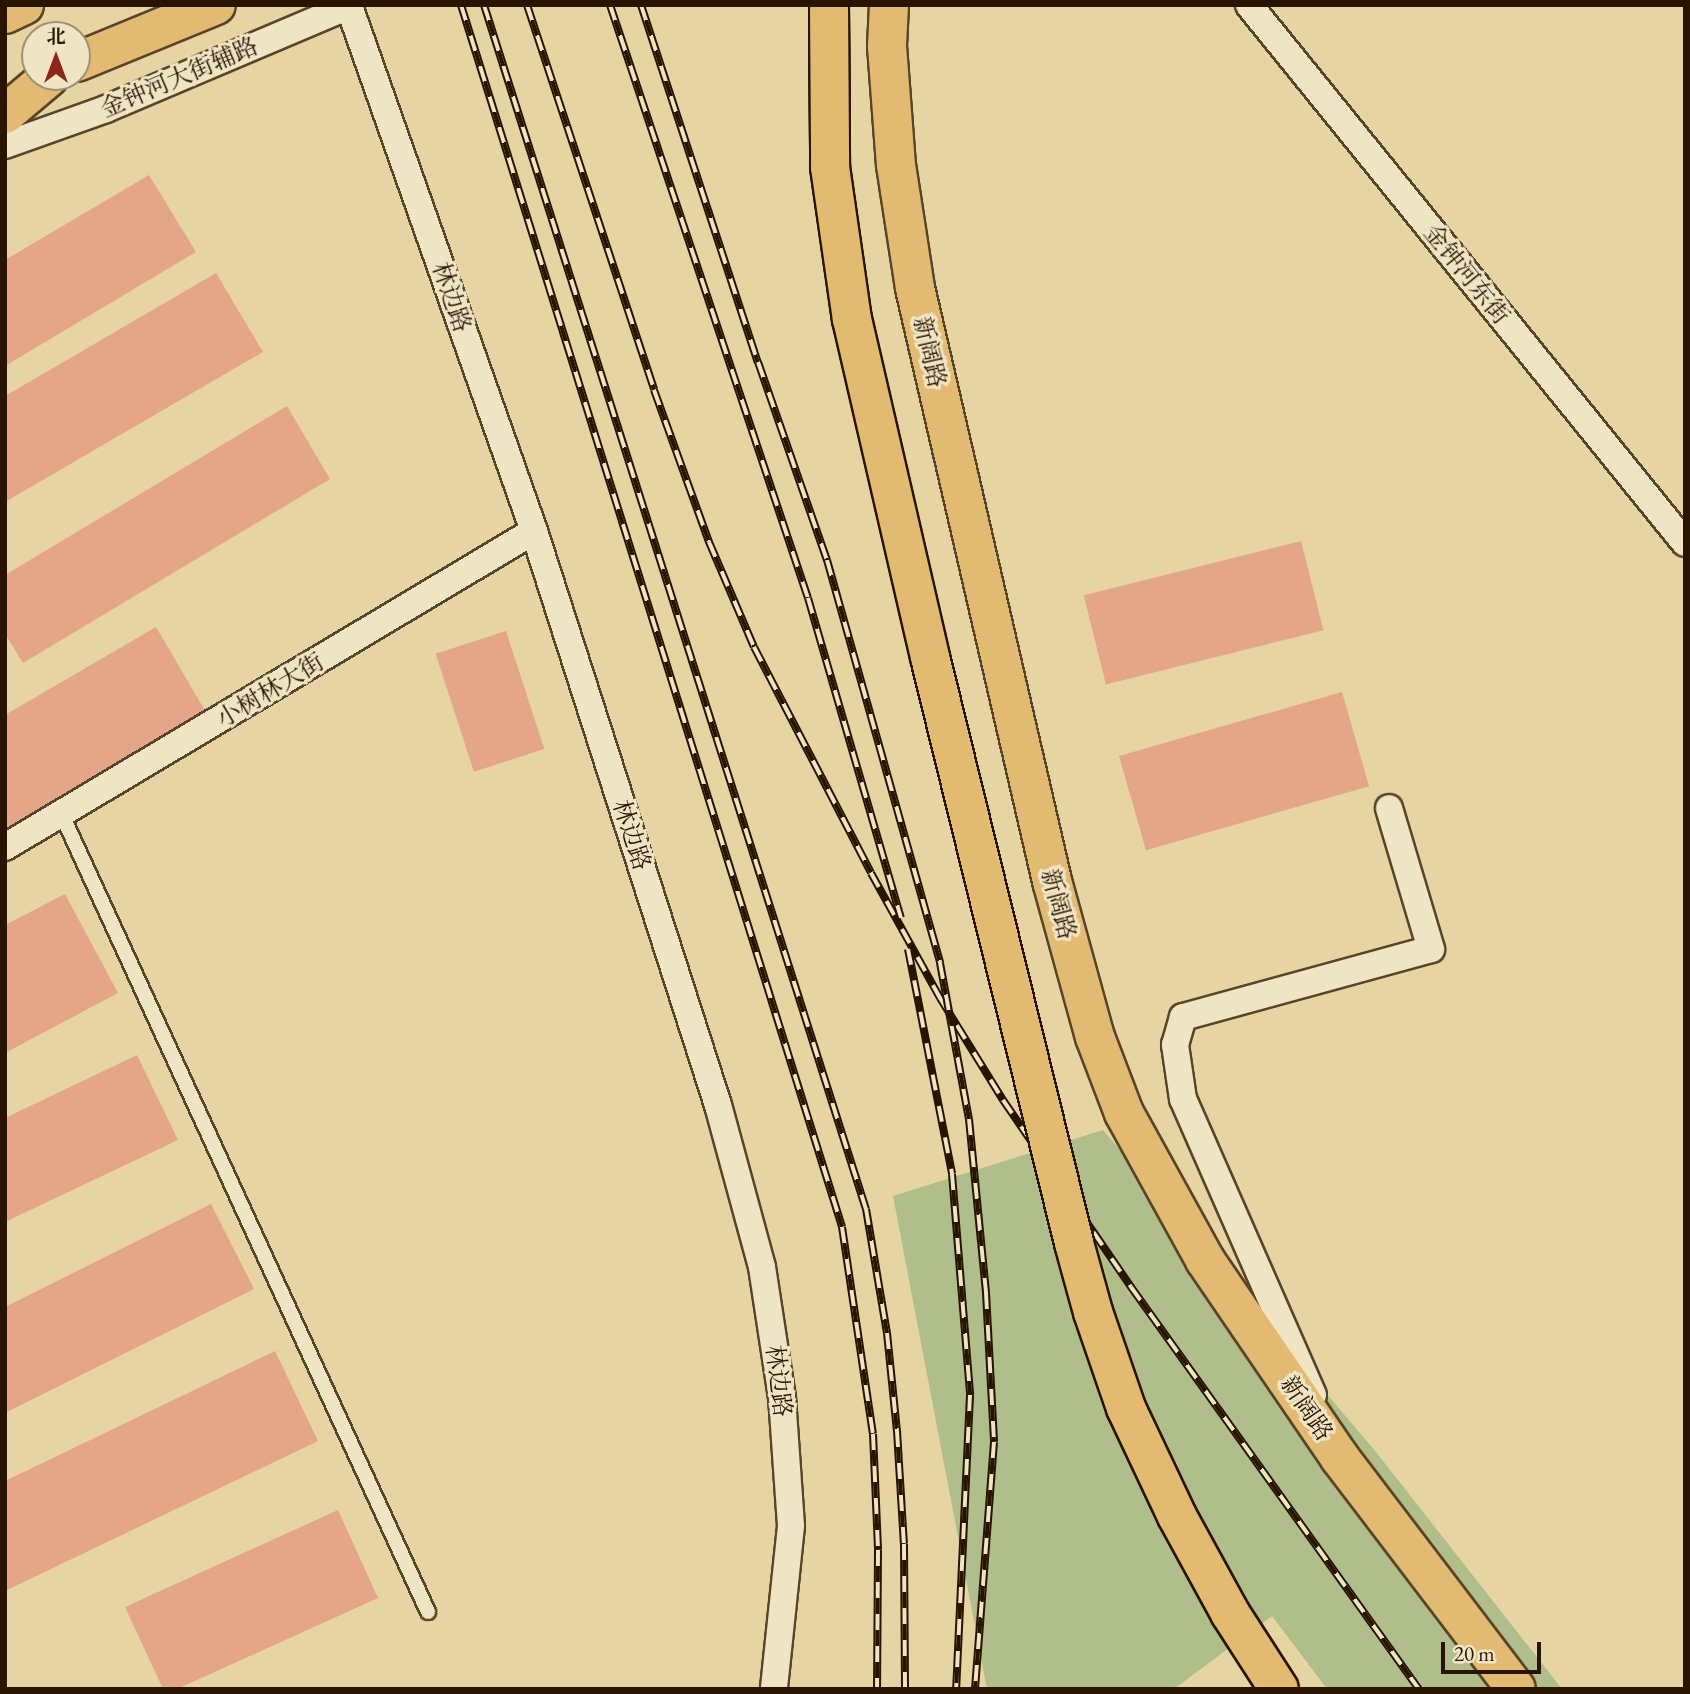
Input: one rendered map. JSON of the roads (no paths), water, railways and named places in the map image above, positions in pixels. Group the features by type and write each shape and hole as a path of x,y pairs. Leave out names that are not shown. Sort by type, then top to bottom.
{"main road":[{"path":"5,15 24,5"},
{"path":"91,56 216,5"},
{"path":"829,5 830,167 852,319 930,657 1073,1243 1126,1408 1183,1528 1230,1613 1279,1689"},
{"name":"新阔路","path":"889,5 887,46 896,165 915,288 1052,881 1094,1037 1124,1113 1205,1259 1340,1458 1516,1689"},
{"path":"5,114 32,91"}],"street":[{"name":"金钟河东街","path":"1249,5 1685,543"},
{"name":"金钟河大街辅路","path":"5,145 106,109 350,6"},
{"name":"林边路","path":"350,6 534,531 718,1105 762,1267 782,1396 791,1526 774,1689"},
{"name":"小树林大街","path":"5,847 534,531"},
{"path":"1340,1458 1183,1099 1175,1045 1183,1017 1431,949 1389,808"}],"lane":[{"path":"62,814 428,1612"}],"railway":[{"path":"461,5 842,1227 873,1434 878,1550 877,1689"},
{"path":"484,5 866,1209 887,1333 897,1431 904,1544 905,1689"},
{"path":"527,5 654,390 709,542 754,647 871,873 940,998 1003,1100 1131,1287 1419,1689"},
{"path":"610,5 808,598 901,918"},
{"path":"641,5 758,362 827,560 940,963 969,1119 986,1293 994,1442 975,1689"},
{"path":"908,949 952,1174 970,1395 956,1689"}]}
